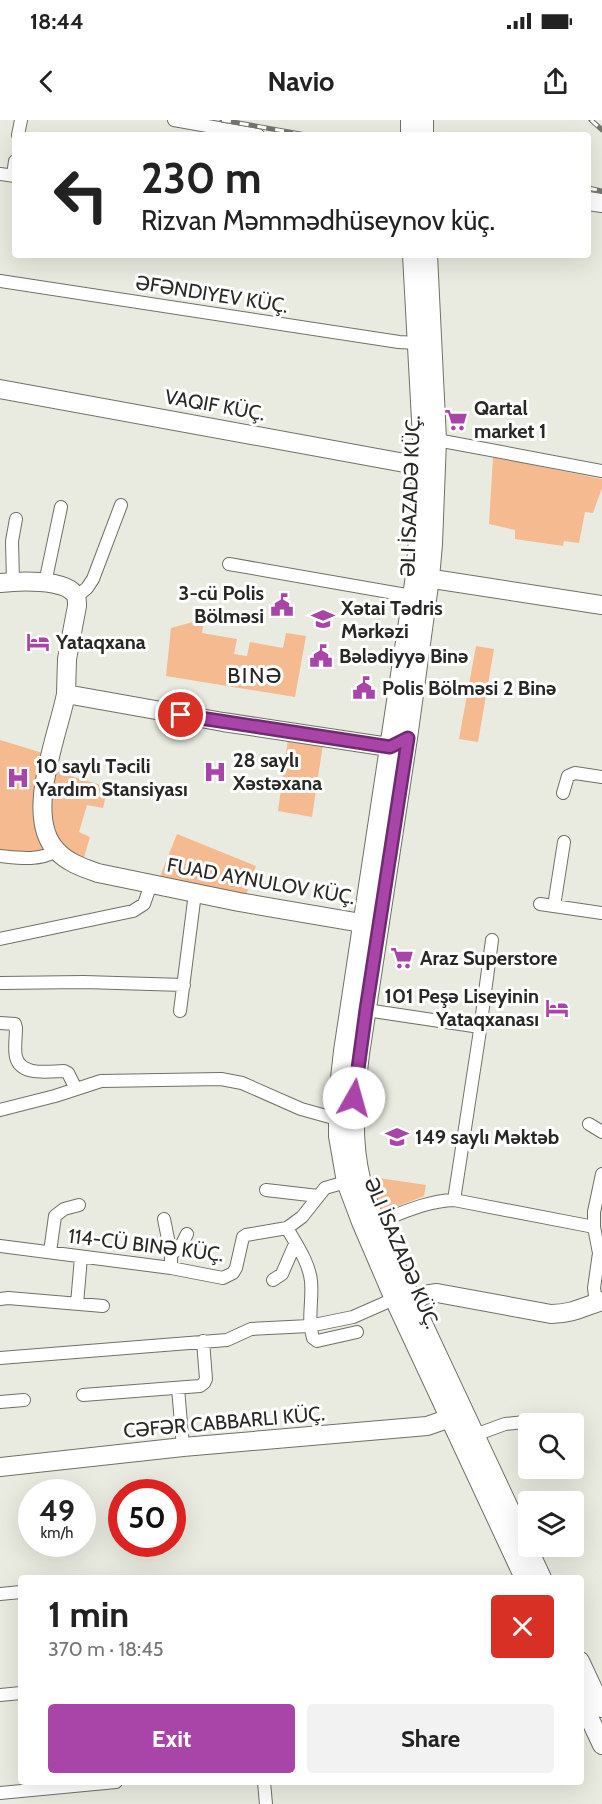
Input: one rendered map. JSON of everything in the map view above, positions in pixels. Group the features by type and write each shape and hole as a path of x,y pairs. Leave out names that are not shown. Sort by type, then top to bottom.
{"main road":[{"name":"ƏLI İSAZADƏ KÜÇ.","path":"412,258 422,438 422,577 371,924 343,1051 337,1119 342,1165 356,1211 403,1300 458,1416 524,1575"},
{"name":"ƏLI İSAZADƏ KÜÇ.","path":"399,742 412,596 422,577 434,544 437,440 428,258"},
{"name":"VAQIF KÜÇ.","path":"0,389 421,466"},
{"path":"422,577 602,605"},
{"path":"7,582 45,583 68,588 76,597 77,606 67,659 66,694 42,796 45,828 57,851"},
{"path":"66,694 223,722 399,742"},
{"name":"FUAD AYNULOV KÜÇ.","path":"57,851 82,867 98,873 195,893 371,924"},
{"name":"ƏLI İSAZADƏ KÜÇ.","path":"371,924 366,1010 354,1098 354,1127 361,1179 403,1300"},
{"path":"403,1300 437,1293 550,1314 576,1312 599,1302"},
{"name":"ƏLI İSAZADƏ KÜÇ.","path":"458,1416 475,1435 541,1575"},
{"path":"0,1467 183,1447 427,1426 458,1416"},
{"path":"584,1671 595,1700 602,1745"}],"street":[{"path":"174,120 241,132"},
{"name":"ƏFƏNDIYEV KÜÇ.","path":"0,281 417,343"},
{"path":"437,440 602,471"},
{"path":"76,597 93,579 121,505"},
{"path":"45,583 61,507"},
{"path":"7,582 16,519"},
{"path":"229,564 412,596"},
{"path":"563,793 568,776 575,773 602,777"},
{"path":"554,906 564,842"},
{"path":"0,856 37,858 57,851"},
{"name":"FUAD AYNULOV KÜÇ.","path":"0,939 133,911 144,904 151,884"},
{"path":"180,1011 195,893"},
{"path":"540,904 602,913"},
{"path":"454,1200 492,940"},
{"path":"0,983 184,984"},
{"path":"366,1010 480,1027"},
{"path":"0,1023 15,1024 15,1056 22,1067 36,1072 64,1071 68,1073 76,1089"},
{"path":"0,1110 55,1096 91,1083 112,1080 231,1080 302,1109 337,1119"},
{"path":"589,1124 602,1132"},
{"path":"599,1302 594,1288 599,1253 594,1227 594,1212 602,1174"},
{"path":"346,1182 325,1188 302,1217 287,1228 306,1263 311,1279 309,1326 313,1338 317,1341 357,1332"},
{"path":"266,1190 318,1196"},
{"path":"376,1223 424,1205 454,1200 594,1227"},
{"path":"50,1252 55,1216 64,1209 79,1205"},
{"path":"164,1219 171,1254 171,1268"},
{"name":"114-CÜ BINƏ KÜÇ.","path":"0,1246 171,1268 223,1278 234,1273 243,1237 287,1228"},
{"path":"171,1254 180,1248 187,1234"},
{"path":"273,1281 282,1274 295,1244"},
{"path":"76,1304 81,1257"},
{"path":"0,1299 103,1306"},
{"path":"0,1358 227,1340 251,1329 309,1326 353,1317 403,1300"},
{"path":"83,1395 200,1386 204,1383 203,1341"},
{"path":"178,1388 183,1447"},
{"path":"0,1402 24,1400"},
{"path":"475,1435 518,1423"},
{"path":"0,1594 18,1592"},
{"path":"0,1695 18,1693"},
{"path":"0,1793 84,1785"},
{"path":"264,1785 266,1804"}],"shaded area":[{"path":"493,457 602,479 602,488 593,513 585,512 579,543 564,541 563,546 515,539 515,530 489,524"},
{"path":"204,619 202,633 237,639 234,654 247,656 250,642 283,648 286,633 306,636 295,697 166,676 171,628"},
{"path":"476,646 494,649 478,742 459,739"},
{"path":"288,739 323,744 312,817 278,811"},
{"path":"0,740 46,754 48,849 35,853 0,850"},
{"path":"54,771 108,787 103,808 87,805 79,832 90,837 83,861 65,850 57,840 54,831 50,811 50,791"},
{"path":"177,834 256,866 245,898 159,879"},
{"path":"372,1177 426,1185 424,1196 385,1211 379,1206"}],"railway":[{"path":"222,120 289,132"},
{"path":"591,120 602,130"},
{"path":"591,189 602,191"}],"place":[{"name":"Qartal market 1","path":"456,420"},
{"name":"3-cü Polis Bölməsi","path":"282,605"},
{"name":"Xətai Tədris Mərkəzi","path":"323,619"},
{"name":"Yataqxana","path":"38,642"},
{"name":"Bələdiyyə Binə","path":"321,656"},
{"name":"Polis Bölməsi 2 Binə","path":"364,688"},
{"name":"28 saylı Xəstəxana","path":"215,772"},
{"name":"10 saylı Təcili Yardım Stansiyası","path":"18,778"},
{"name":"Araz Superstore","path":"402,958"},
{"name":"101 Peşə Liseyinin Yataqxanası","path":"557,1008"},
{"name":"149 saylı Məktəb","path":"397,1137"}],"district":[{"name":"BINƏ","path":"255,675"}],"route":[{"path":"181,715 390,747 408,738 354,1098"}]}
